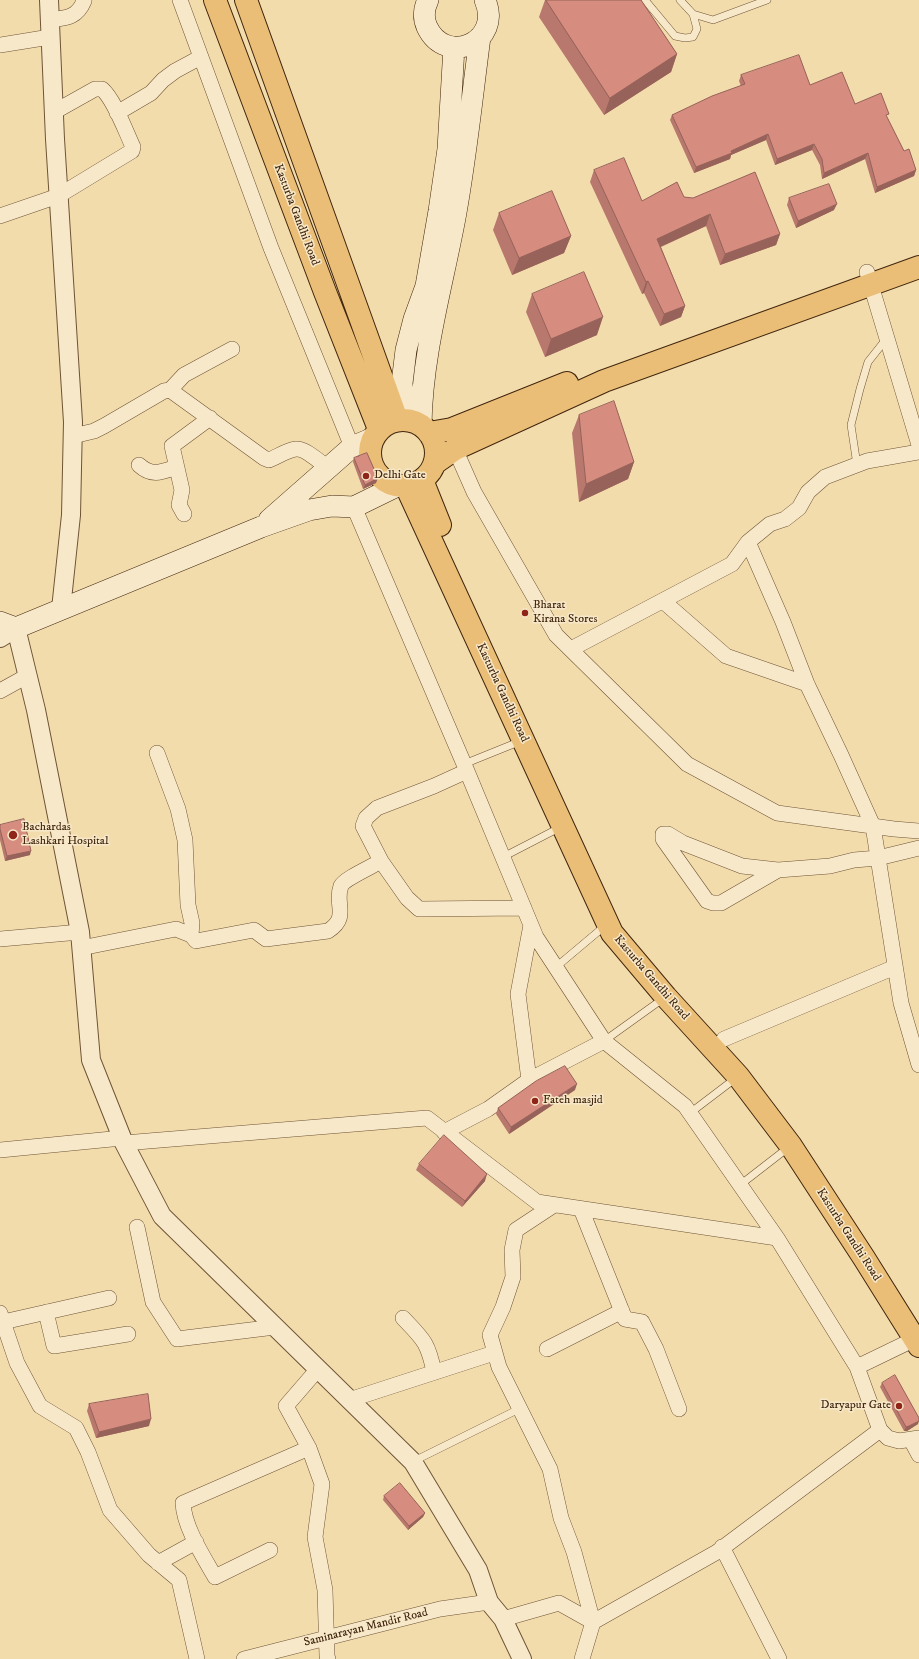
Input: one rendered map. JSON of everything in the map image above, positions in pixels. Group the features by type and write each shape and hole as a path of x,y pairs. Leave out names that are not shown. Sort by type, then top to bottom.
{"main road":[{"name":"Kasturba Gandhi Road","path":"215,0 328,299 401,428"},
{"name":"Kasturba Gandhi Road","path":"246,0 401,428"},
{"path":"424,5 426,24 430,34 437,41 446,46 454,47 467,46 480,37 487,26 489,17 488,2"},
{"path":"408,484 387,482 379,476 373,468 370,458 370,448 401,428 421,403 426,362 455,218 480,37"},
{"path":"401,428 402,383 406,350 414,320 426,286 448,149 454,47"},
{"path":"435,462 455,449 604,381 869,278 919,253"},
{"path":"261,527 352,447 401,428 452,429 599,370 869,278 919,267"},
{"path":"5,629 61,609 261,527 309,510 332,506 354,507 408,484 430,472 435,462 436,452 434,442 401,428"},
{"name":"Kasturba Gandhi Road","path":"408,484 612,933 666,997 738,1076 791,1146 864,1258 918,1336"},
{"name":"Kasturba Gandhi Road","path":"408,484 436,516 624,926 749,1068 802,1138 876,1250 918,1336"}],"street":[{"path":"49,0 58,196 73,436 71,515 61,609"},
{"path":"0,45 50,29 81,10 85,0"},
{"path":"180,0 271,248 352,447"},
{"path":"117,113 151,93 163,80 175,71 201,57"},
{"path":"0,216 58,196 132,151 133,147 117,113 105,92 98,88 54,112"},
{"path":"869,278 919,445"},
{"path":"73,436 94,431 164,391 170,390 184,375 232,349"},
{"path":"170,390 264,458 270,460 294,449 299,449 312,455 328,468"},
{"path":"184,514 179,505 182,490 172,446 210,418"},
{"path":"455,449 474,492 556,635 688,764 777,813 919,831"},
{"path":"571,649 732,564 748,542 770,524 785,519 799,508 808,492 825,477 867,461 919,452"},
{"path":"139,465 149,472 156,473 176,467"},
{"path":"354,507 466,768 536,937 604,1041 685,1106 777,1238 857,1367 880,1430 888,1438 899,1441 915,1439 919,1455"},
{"path":"748,542 783,622 807,684 873,826 901,1003 919,1065"},
{"path":"663,601 726,656 807,684"},
{"path":"5,629 27,676 80,940 91,1060 123,1140 162,1216 413,1462 478,1570 489,1602 503,1619 522,1659"},
{"path":"0,691 27,676"},
{"path":"157,753 176,802 186,840 188,905 192,922 191,935"},
{"path":"466,768 434,786 377,808 366,818 364,826 381,861 407,898 419,909 524,908"},
{"path":"778,870 722,903 713,904 707,901 663,839 663,834 668,834 683,843 742,866 778,870 830,866 854,860 878,858 919,848"},
{"path":"0,939 80,940 176,929 191,935 196,941 254,930 266,939 328,931 336,927 340,916 341,886 346,880 381,861"},
{"path":"529,1080 518,994 531,925"},
{"path":"724,1040 895,967"},
{"path":"444,1132 488,1109 529,1080 604,1041"},
{"path":"0,1150 427,1118 537,1202 777,1238"},
{"path":"554,1205 516,1230 512,1250 514,1277 503,1307 490,1335 499,1368 550,1469 561,1518 574,1552 593,1622 582,1659"},
{"path":"580,1209 625,1319 642,1322 656,1349 679,1409"},
{"path":"137,1227 152,1302 177,1339 275,1328"},
{"path":"109,1298 46,1312 1,1318 17,1363 40,1406 76,1428 88,1452 110,1510 149,1555 179,1580 197,1659"},
{"path":"546,1349 622,1311"},
{"path":"46,1312 54,1346 128,1334"},
{"path":"403,1318 426,1343 430,1351 434,1372"},
{"path":"857,1367 918,1336"},
{"path":"349,1400 494,1353"},
{"path":"318,1369 286,1406 309,1448 322,1484 315,1538 325,1590 327,1638 326,1656 328,1659"},
{"path":"593,1622 717,1552 880,1430"},
{"path":"270,1550 215,1577 196,1542 183,1511 183,1503 309,1448"},
{"path":"158,1563 196,1542"},
{"path":"722,1547 779,1659"},
{"name":"Saminarayan Mandir Road","path":"244,1659 440,1609 489,1602"},
{"path":"503,1619 559,1603 593,1622"}],"lane":[{"path":"645,0 674,36 685,38 693,37 697,29 693,14 680,0"},
{"path":"693,14 713,20 767,0"},
{"path":"857,465 852,425 860,389 868,362 887,338"},
{"path":"466,768 523,740"},
{"path":"502,857 563,826"},
{"path":"556,967 607,923"},
{"path":"604,1041 666,997"},
{"path":"690,1113 738,1076"},
{"path":"740,1185 791,1146"},
{"path":"413,1462 520,1409"}],"building":[{"path":"546,0 641,0 677,54 610,98"},
{"path":"799,55 810,85 842,72 855,104 881,93 889,114 886,115 904,151 909,149 916,170 877,187 868,153 824,173 822,159 814,144 777,159 768,134 731,151 732,153 696,167 672,115 712,96 745,84 741,75"},
{"path":"624,158 642,201 677,182 684,197 693,198 755,172 780,234 725,254 710,214 657,239 685,306 664,314 648,281 646,282 594,170"},
{"path":"829,184 837,204 798,221 789,198"},
{"path":"552,191 571,236 519,258 499,213"},
{"path":"584,272 603,317 551,339 532,294"},
{"path":"614,401 634,462 586,484 579,415"},
{"path":"367,453 378,478 365,485 354,458"},
{"path":"24,819 31,851 7,856 0,825"},
{"name":"Fateh masjid","path":"565,1066 577,1084 511,1127 498,1108 536,1081"},
{"path":"444,1135 487,1174 465,1201 419,1164"},
{"name":"Daryapur Gate","path":"895,1375 919,1418 919,1421 906,1427 882,1383"},
{"path":"148,1394 151,1419 99,1432 89,1404"},
{"path":"400,1483 425,1513 409,1526 384,1496"}],"place":[{"name":"Delhi Gate","path":"366,476"},
{"name":"Bharat Kirana Stores","path":"525,613"},
{"name":"Bachardas Lashkari Hospital","path":"13,835"},
{"name":"Fateh masjid","path":"535,1101"},
{"name":"Daryapur Gate","path":"899,1406"}]}
